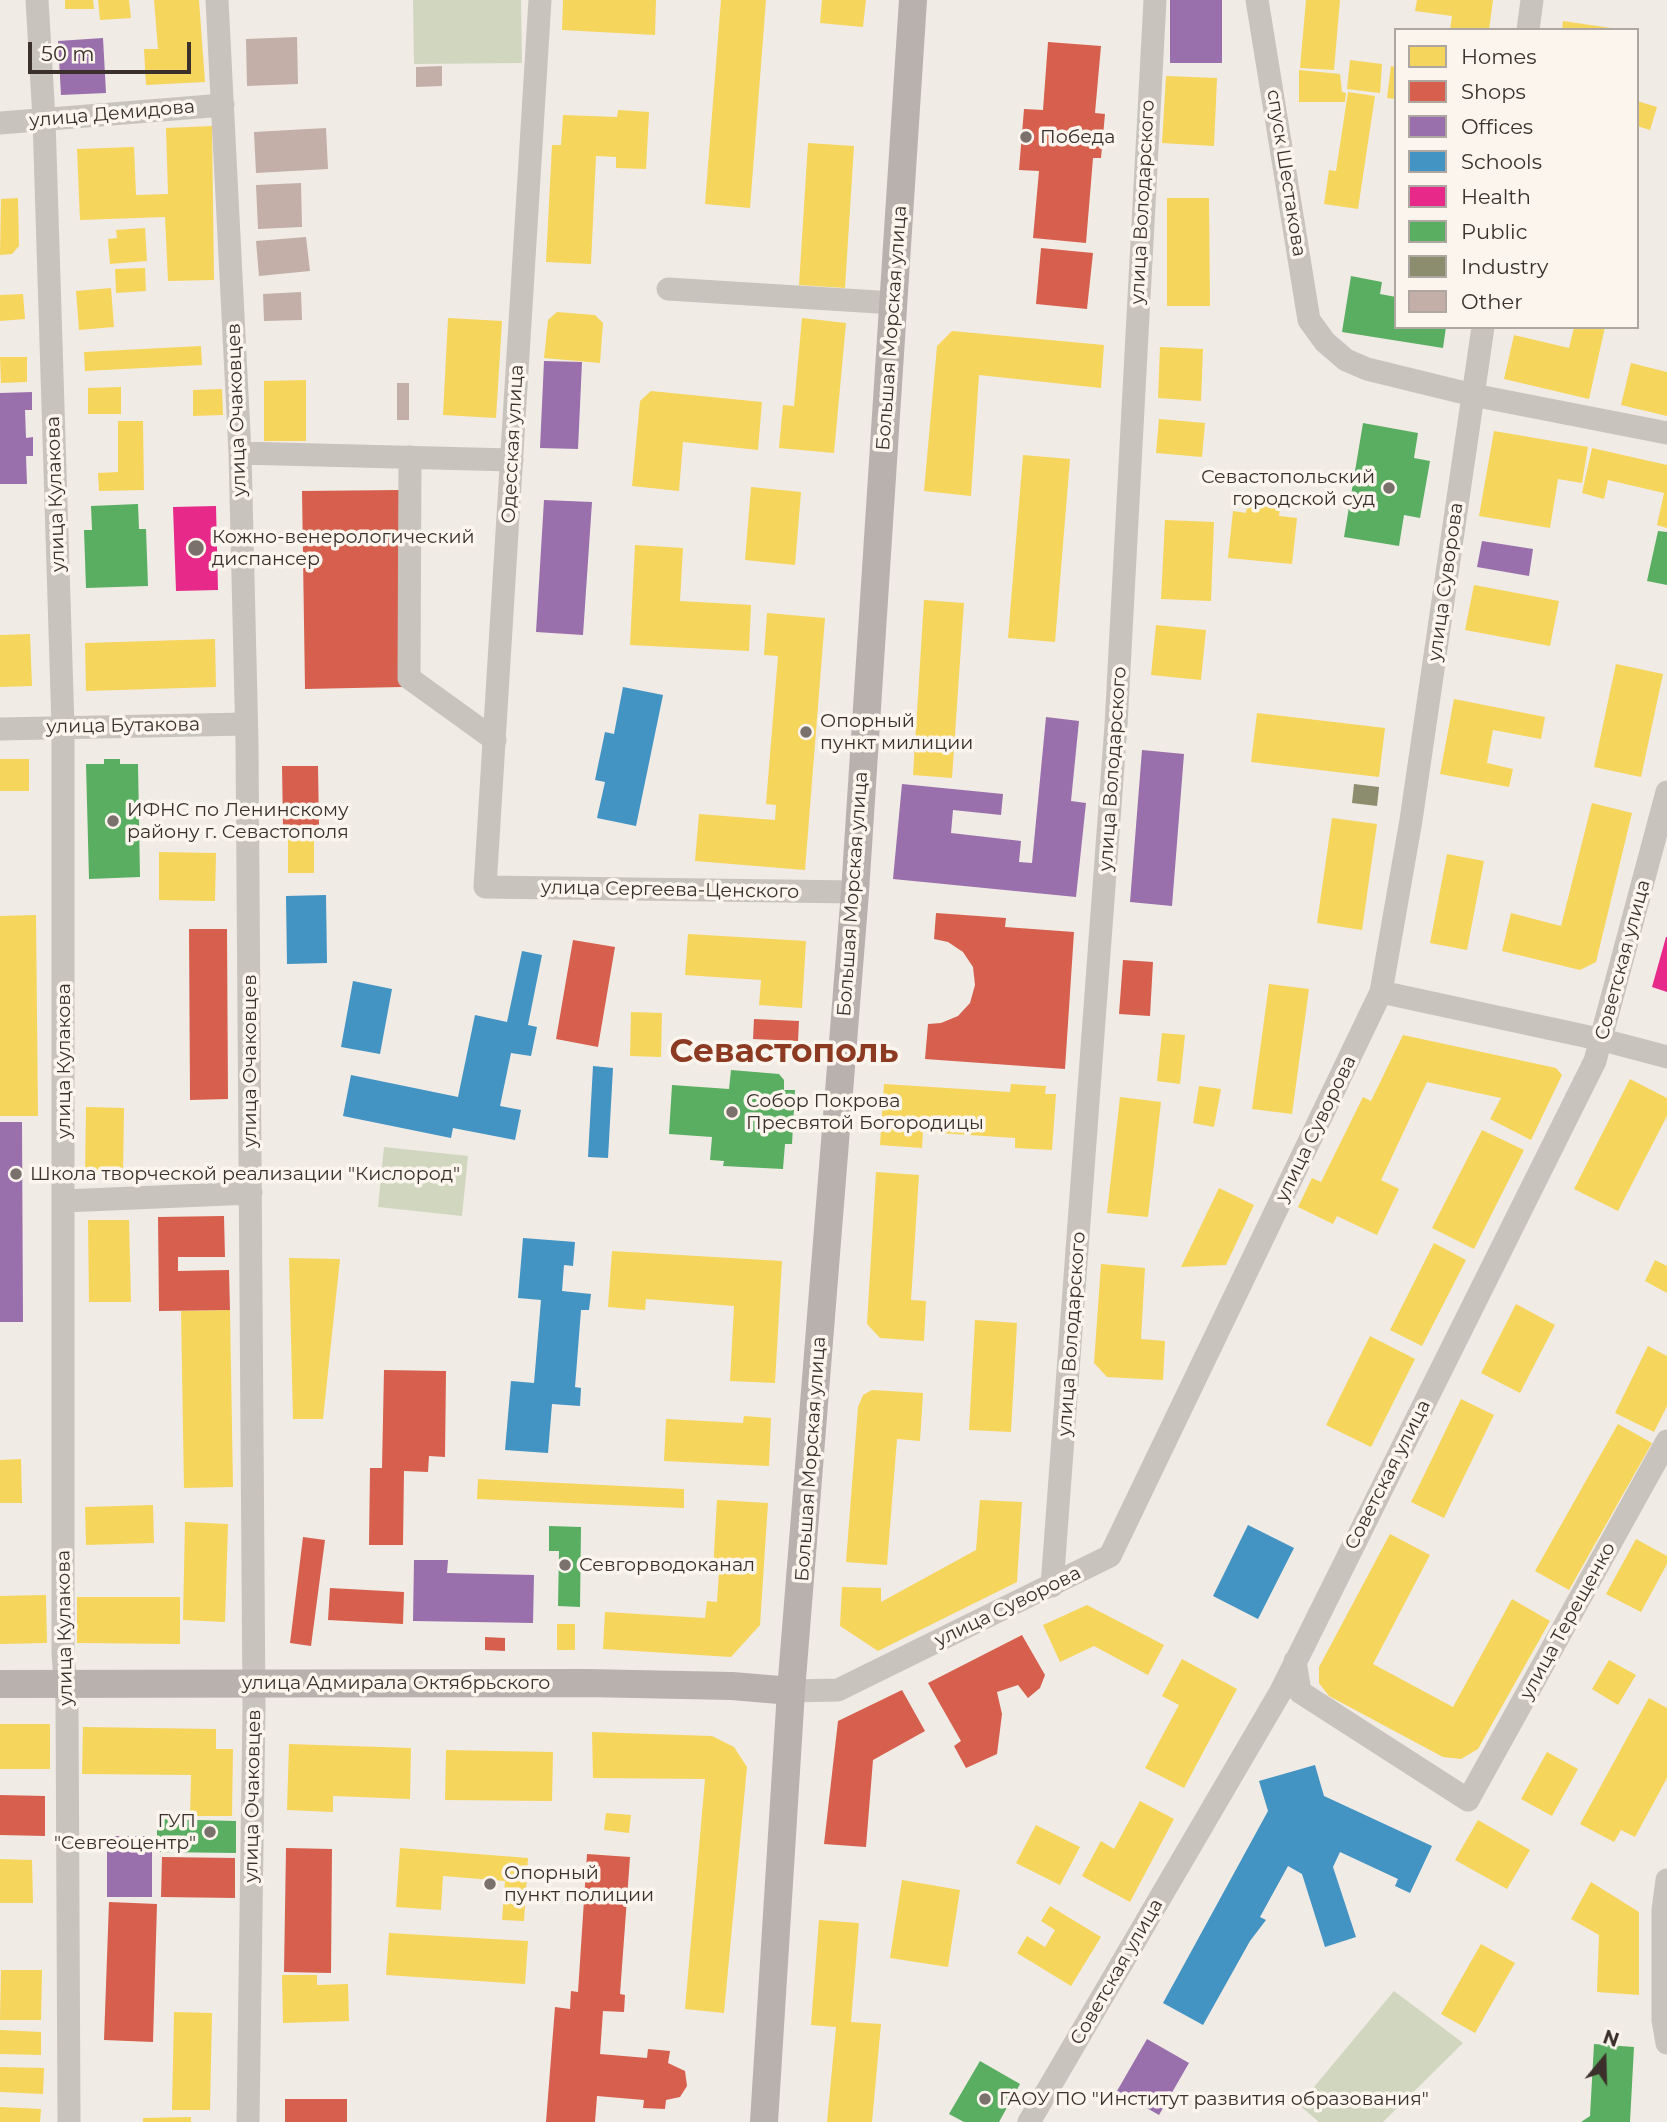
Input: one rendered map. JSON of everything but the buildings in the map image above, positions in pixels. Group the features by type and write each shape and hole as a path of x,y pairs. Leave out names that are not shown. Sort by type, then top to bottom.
{"main road":[{"name":"Большая Морская улица","path":"764,2122 791,1691 855,892 913,0"},
{"name":"улица Адмирала Октябрьского","path":"0,1684 612,1684 732,1686 791,1691"}],"street":[{"name":"улица Кулакова","path":"37,0 44,119 63,727 65,1683 69,2122"},
{"name":"улица Очаковцев","path":"217,0 240,453 246,724 253,1682 248,2122"},
{"name":"Одесская улица","path":"485,887 521,270 540,0"},
{"name":"улица Володарского","path":"1052,1586 1116,724 1155,0"},
{"name":"спуск Шестакова","path":"1257,0 1309,320 1325,342 1346,360 1367,369 1473,395"},
{"path":"1528,28 1532,0"},
{"name":"улица Демидова","path":"0,123 223,105"},
{"path":"668,289 894,303"},
{"name":"улица Суворова","path":"791,1691 838,1690 1110,1556 1381,992 1411,820 1483,329"},
{"path":"1473,395 1667,433"},
{"path":"240,453 512,460"},
{"path":"410,457 409,678 495,740"},
{"name":"улица Бутакова","path":"0,729 246,724"},
{"name":"Советская улица","path":"1028,2122 1281,1691 1603,1040 1667,792"},
{"name":"улица Сергеева-Ценского","path":"485,887 855,892"},
{"path":"1381,992 1603,1040 1667,1057"},
{"path":"64,1201 251,1193"},
{"name":"улица Терещенко","path":"1295,1661 1300,1692 1468,1800 1667,1441"},
{"path":"1667,1880 1663,1910 1663,2020 1667,2043"}],"green space":[{"path":"413,0 521,0 522,63 414,64"},
{"path":"384,1147 468,1156 462,1216 378,1207"},
{"path":"1394,1991 1463,2043 1383,2122 1319,2122 1299,2105"}],"place":[{"name":"Победа","path":"1026,137"},
{"name":"Севастопольский городской суд","path":"1389,488"},
{"name":"Кожно-венерологический диспансер","path":"196,548"},
{"name":"Опорный пункт милиции","path":"806,732"},
{"name":"ИФНС по Ленинскому району г. Севастополя","path":"113,821"},
{"name":"Собор Покрова Пресвятой Богородицы","path":"732,1112"},
{"name":"Школа творческой реализации \"Кислород\"","path":"16,1174"},
{"name":"Севгорводоканал","path":"565,1565"},
{"name":"ГУП \"Севгеоцентр\"","path":"210,1832"},
{"name":"Опорный пункт полиции","path":"490,1884"},
{"name":"ГАОУ ПО \"Институт развития образования\"","path":"985,2099"}],"district":[{"name":"Севастополь","path":"784,1052"}]}
